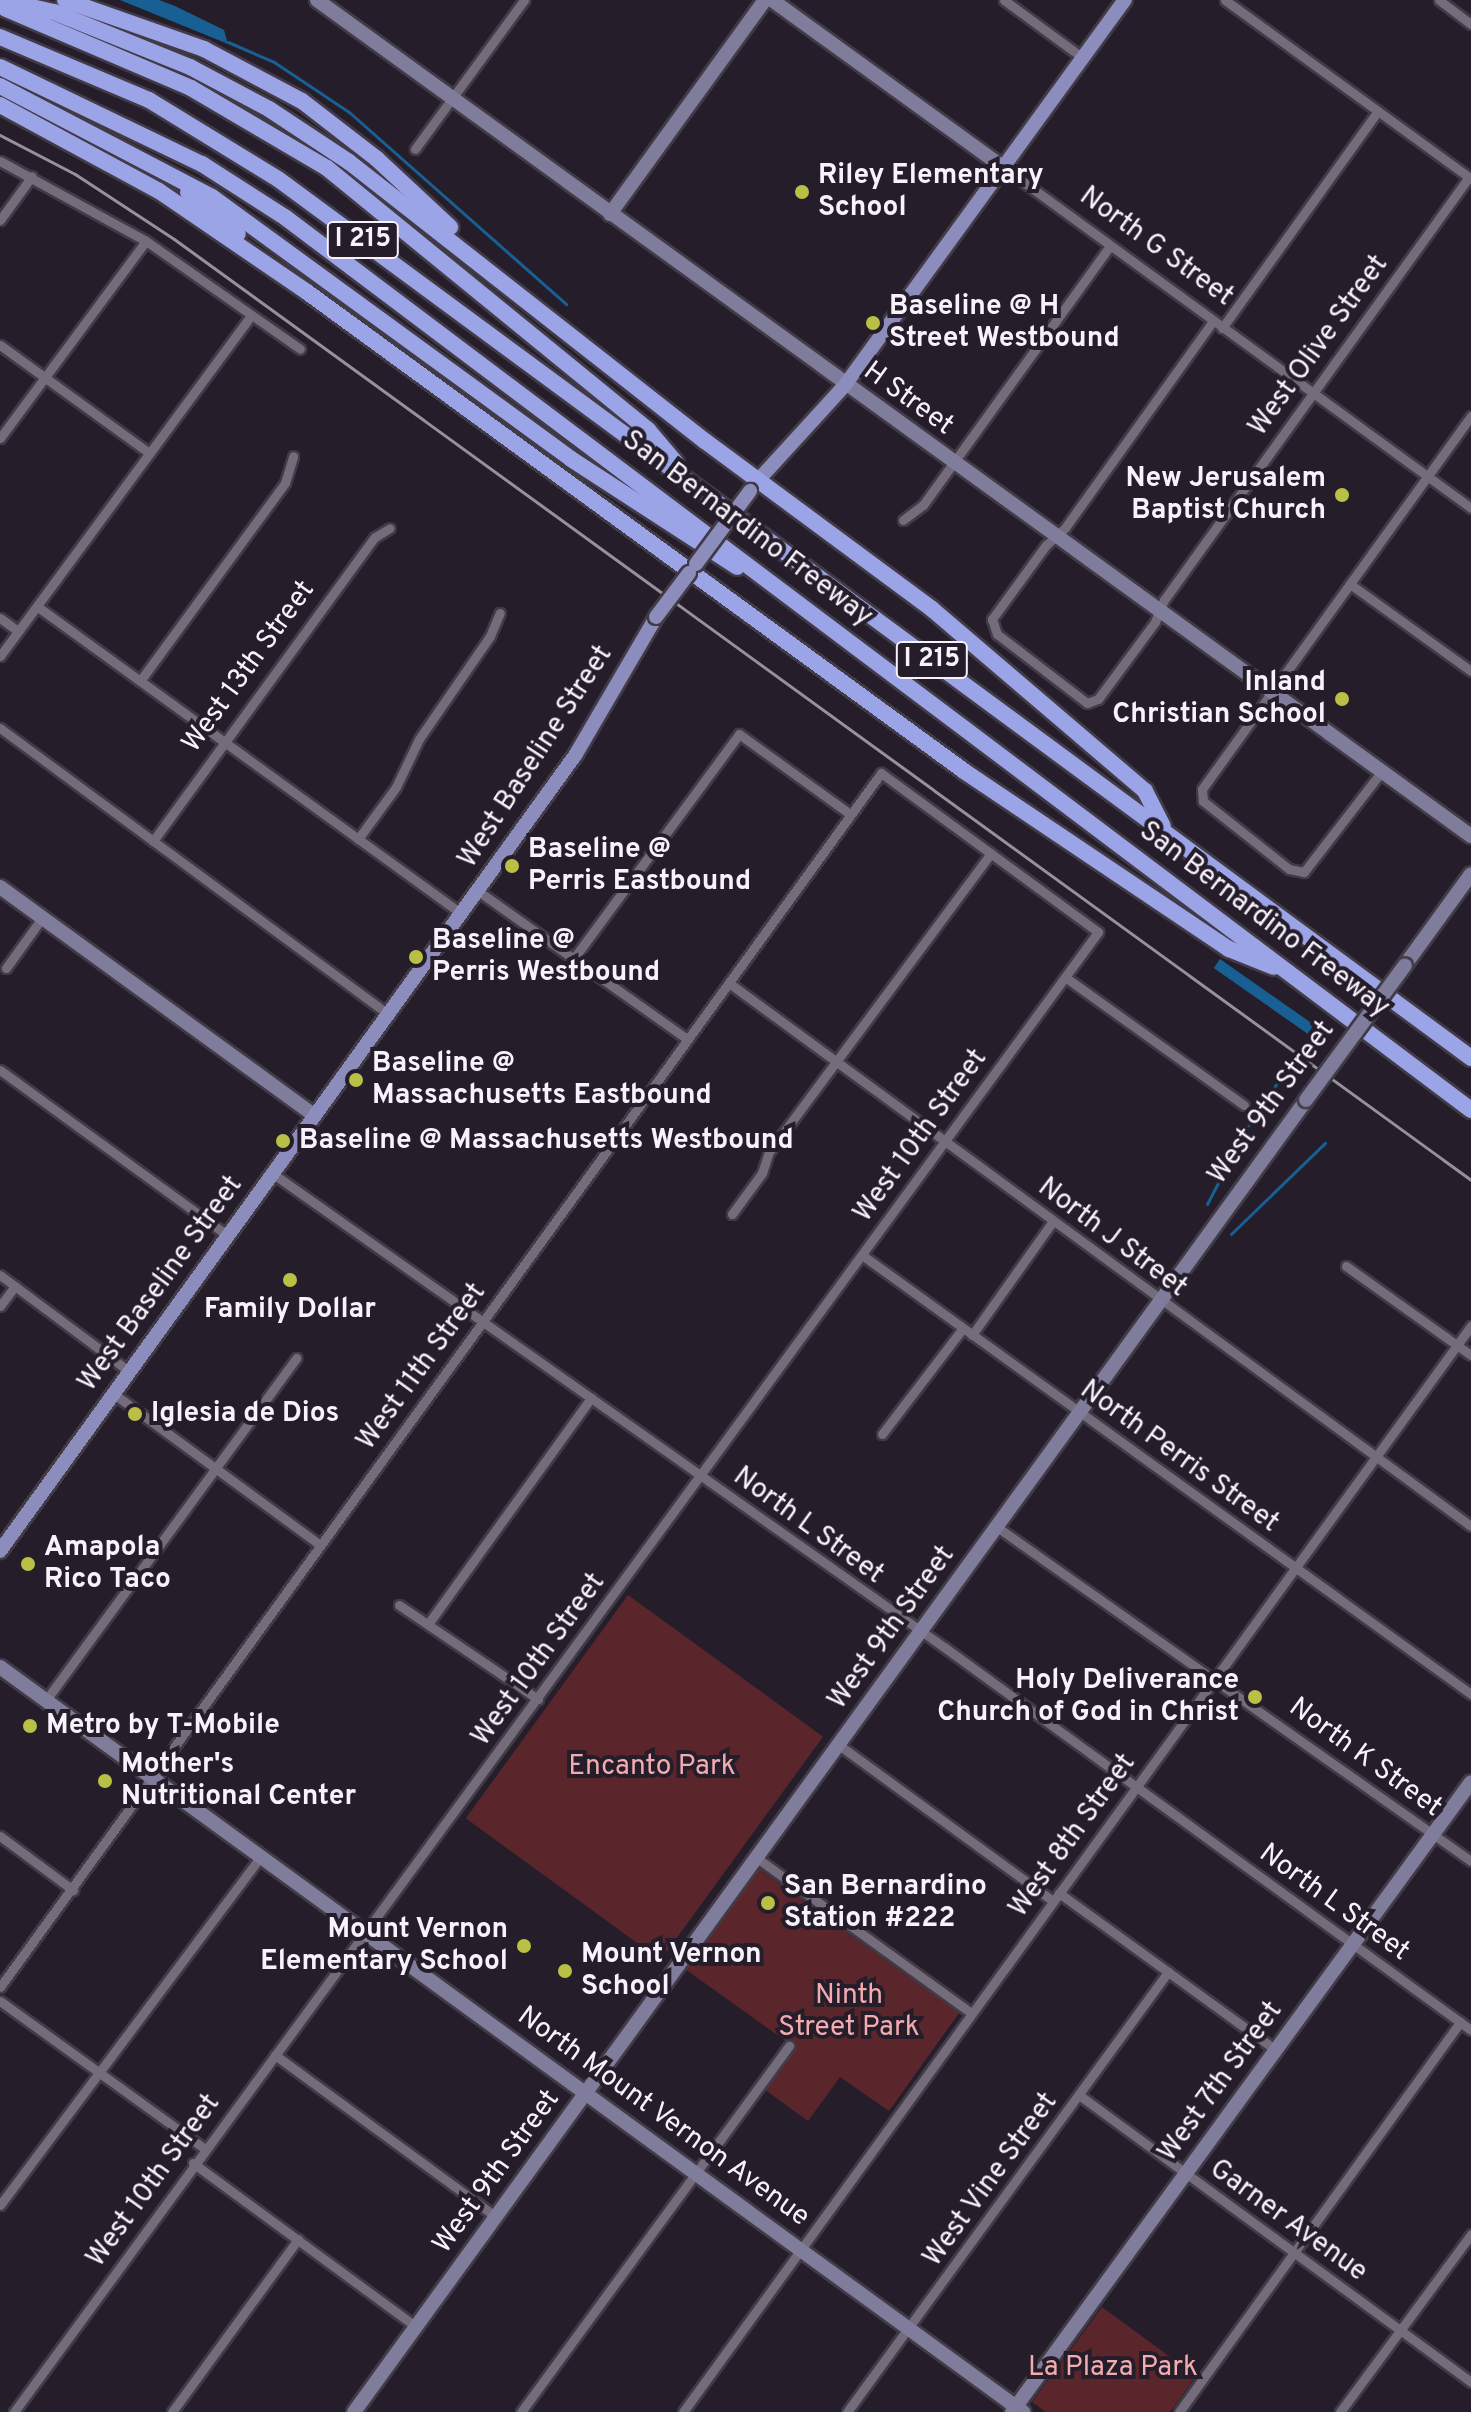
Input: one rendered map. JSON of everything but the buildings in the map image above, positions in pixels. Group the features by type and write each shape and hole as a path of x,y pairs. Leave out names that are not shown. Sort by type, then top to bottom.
{"highway":[{"path":"1,0 67,18 190,67 256,102 349,162 466,250 754,485 856,549 1145,791 1166,831"},
{"path":"65,0 204,49 302,101 377,159 465,240 466,250"},
{"path":"0,6 191,88 327,168 648,430 698,488"},
{"name":"San Bernardino Freeway","path":"0,37 86,70 215,137 388,258 1471,1058"},
{"name":"San Bernardino Freeway","path":"0,67 202,164 286,218 1471,1110"},
{"path":"0,86 157,166 278,241 571,459 847,638"},
{"path":"0,105 141,179 307,292 933,750 1229,949 1294,975"},
{"path":"157,166 307,292"}],"main road":[{"name":"West Baseline Street","path":"0,1551 576,754 656,617 754,485 845,385 1125,0"}],"street":[{"name":"H Street","path":"317,0 952,464 1160,610 1471,836"},
{"path":"415,149 524,0"},
{"path":"610,214 765,0"},
{"name":"North G Street","path":"772,0 1471,508"},
{"path":"1004,0 1083,58"},
{"path":"1225,0 1470,178"},
{"path":"1439,0 1471,24"},
{"path":"1055,536 1378,111"},
{"path":"0,161 146,241 300,349"},
{"path":"0,220 32,176"},
{"name":"West Olive Street","path":"1055,536 992,619 997,634 1087,703 1098,699 1313,392 1470,178"},
{"path":"0,438 146,241"},
{"path":"903,520 923,505 1110,246"},
{"path":"0,656 251,315"},
{"path":"0,345 149,453"},
{"path":"1382,771 1304,872 1289,869 1205,807 1202,789 1471,416"},
{"path":"140,681 285,483 293,456"},
{"name":"West 13th Street","path":"153,841 375,537 390,528"},
{"path":"1350,584 1471,671"},
{"path":"38,607 462,914"},
{"path":"358,839 396,787 419,739 490,636 500,613"},
{"path":"0,618 18,631"},
{"path":"0,728 387,1013"},
{"path":"574,958 739,734 850,814"},
{"name":"West 11th Street","path":"0,1987 881,773 991,853"},
{"path":"732,1214 762,1173 769,1152 991,853"},
{"name":"West 10th Street","path":"14,2412 193,2163 367,1933 1098,932 991,853"},
{"name":"West 9th Street","path":"354,2412 1471,874"},
{"path":"0,887 314,1115"},
{"path":"478,891 687,1039"},
{"path":"6,968 42,918"},
{"path":"1065,977 1244,1105"},
{"name":"North J Street","path":"729,983 1471,1526"},
{"path":"0,1070 227,1235"},
{"name":"North L Street","path":"272,1173 1137,1787 1471,2030"},
{"path":"972,1335 1053,1221"},
{"name":"North Perris Street","path":"862,1255 1471,1694"},
{"path":"1346,1266 1471,1355"},
{"path":"0,1275 130,1372"},
{"path":"0,1306 15,1286"},
{"name":"West 8th Street","path":"683,2412 1471,1326"},
{"path":"882,1434 963,1328"},
{"path":"46,1700 296,1358"},
{"path":"114,1394 319,1544"},
{"path":"428,1624 591,1398"},
{"name":"North K Street","path":"997,1527 1471,1861"},
{"path":"399,1605 538,1699"},
{"name":"North Mount Vernon Avenue","path":"0,1667 801,2249 1017,2410"},
{"path":"839,1745 1277,2051"},
{"name":"West 7th Street","path":"1017,2410 1471,1782"},
{"path":"0,1836 73,1890"},
{"path":"0,2205 261,1856"},
{"path":"757,1858 971,2013"},
{"name":"West Vine Street","path":"847,2412 1168,1972"},
{"path":"0,2001 204,2148"},
{"path":"1179,2412 1460,2022"},
{"path":"521,2412 789,2046"},
{"path":"275,2055 496,2217"},
{"name":"Garner Avenue","path":"1079,2095 1471,2382"},
{"path":"193,2163 416,2327"},
{"path":"1340,2412 1471,2234"},
{"path":"172,2412 298,2239"}],"green space":[{"name":"Encanto Park","path":"628,1595 823,1737 661,1960 466,1818"},
{"name":"Ninth Street Park","path":"758,1868 959,2013 889,2111 840,2077 808,2121 764,2089 794,2047 685,1969"},
{"name":"La Plaza Park","path":"1102,2307 1196,2376 1170,2412 1046,2412 1032,2402"}],"water":[{"path":"120,0 159,0 175,6 224,30 228,44"},
{"path":"1220,959 1314,1025 1308,1034 1214,968"}],"waterway":[{"path":"228,42 274,62 349,112 566,304"},
{"path":"1207,1204 1246,1129 1288,1067"},
{"path":"1231,1234 1325,1143"}],"railway":[{"path":"0,135 75,174 174,239 1471,1180"}],"place":[{"name":"Riley Elementary School","path":"802,192"},
{"name":"Baseline @ H Street Westbound","path":"873,323"},
{"name":"New Jerusalem Baptist Church","path":"1342,495"},
{"name":"Inland Christian School","path":"1342,699"},
{"name":"Baseline @ Perris Eastbound","path":"512,866"},
{"name":"Baseline @ Perris Westbound","path":"416,957"},
{"name":"Baseline @ Massachusetts Eastbound","path":"356,1080"},
{"name":"Baseline @ Massachusetts Westbound","path":"283,1141"},
{"name":"Family Dollar","path":"290,1280"},
{"name":"Iglesia de Dios","path":"135,1414"},
{"name":"Amapola Rico Taco","path":"28,1564"},
{"name":"Holy Deliverance Church of God in Christ","path":"1255,1697"},
{"name":"Metro by T-Mobile","path":"30,1726"},
{"name":"Mother's Nutritional Center","path":"105,1781"},
{"name":"San Bernardino Station #222","path":"768,1903"},
{"name":"Mount Vernon Elementary School","path":"524,1946"},
{"name":"Mount Vernon School","path":"565,1971"}]}
